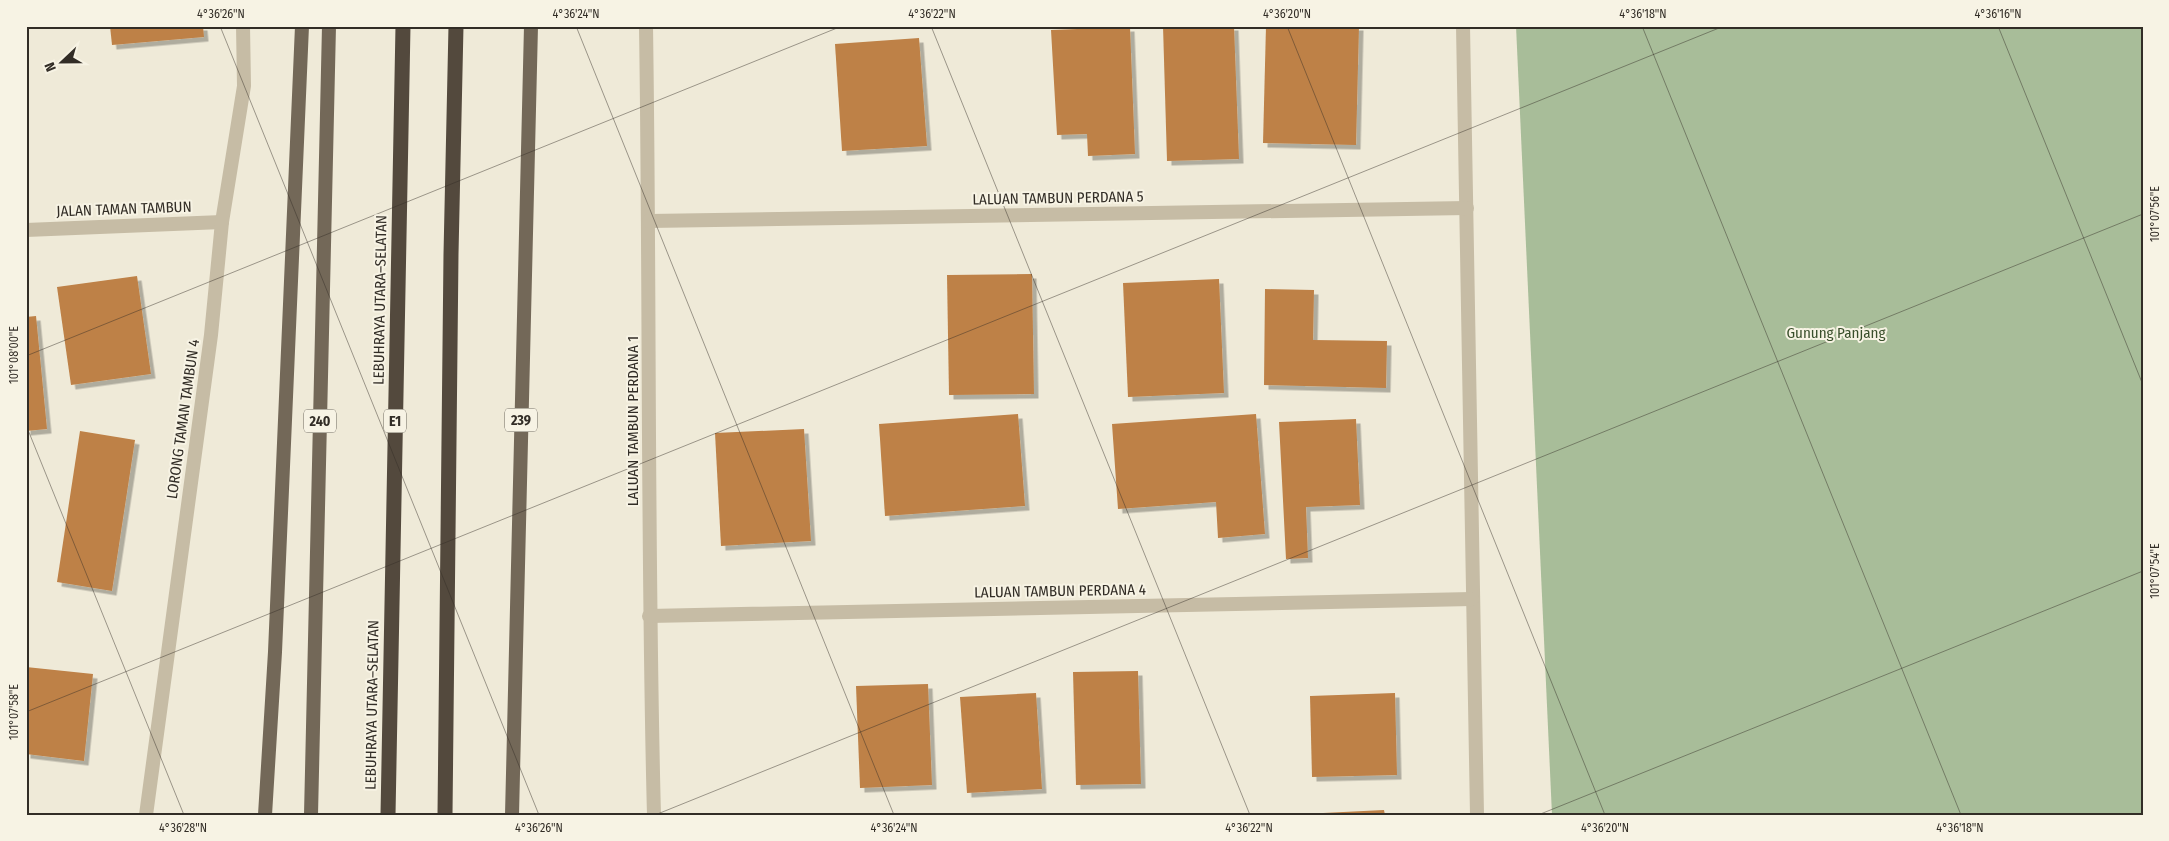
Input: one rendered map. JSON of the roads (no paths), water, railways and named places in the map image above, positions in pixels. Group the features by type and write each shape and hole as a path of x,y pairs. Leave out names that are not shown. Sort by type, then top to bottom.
{"highway":[{"name":"LEBUHRAYA UTARA–SELATAN","path":"388,815 403,26"},
{"path":"445,815 451,244 456,26"}],"main road":[{"path":"265,815 275,652 302,26"},
{"name":"240","path":"311,815 329,26"},
{"name":"239","path":"512,815 532,26"}],"street":[{"name":"LORONG TAMAN TAMBUN 4","path":"146,815 209,345 222,222 244,86 243,26"},
{"name":"LALUAN TAMBUN PERDANA 1","path":"646,26 649,221 649,616 654,815"},
{"path":"1463,26 1477,815"},
{"name":"LALUAN TAMBUN PERDANA 5","path":"649,221 1467,208"},
{"name":"JALAN TAMAN TAMBUN","path":"26,230 222,222"},
{"name":"LALUAN TAMBUN PERDANA 4","path":"649,616 1472,599"}],"park label":[{"name":"Gunung Panjang","path":"1836,333"}]}
